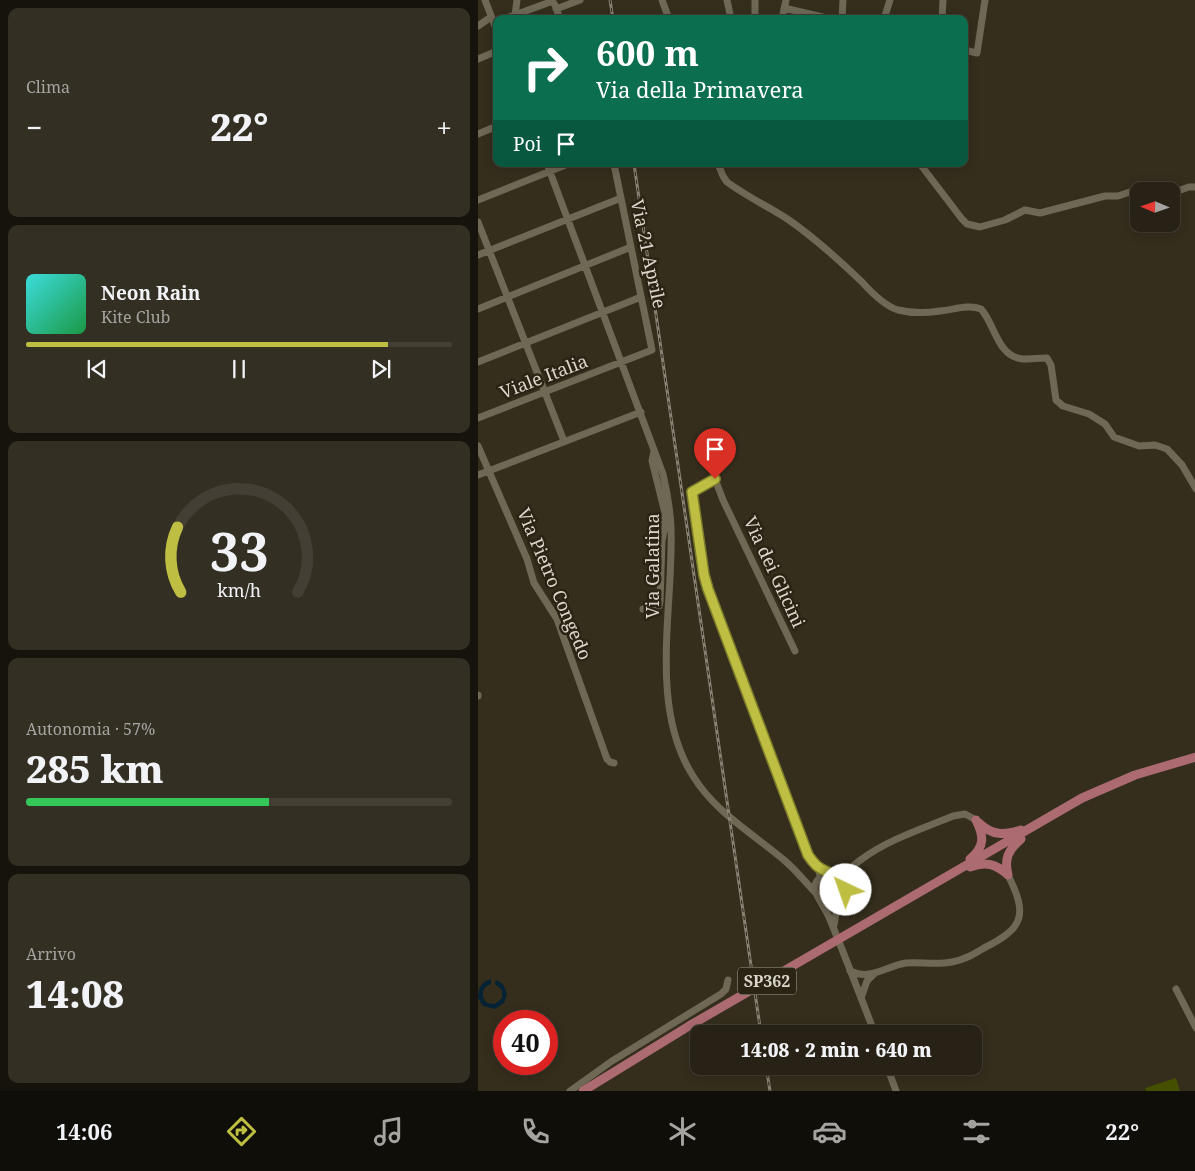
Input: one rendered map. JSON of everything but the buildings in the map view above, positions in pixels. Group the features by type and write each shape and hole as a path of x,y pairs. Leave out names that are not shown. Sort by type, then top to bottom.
{"main road":[{"name":"SP362","path":"584,1091 689,1026 1082,798 1134,775 1196,757"},
{"path":"976,820 992,833 1003,834 1034,826"},
{"path":"952,874 976,854 982,844 982,831 976,820"},
{"path":"1008,875 1006,864 1012,846 1034,826"},
{"path":"952,874 986,863 999,867 1008,875"}],"street":[{"path":"485,0 493,18"},
{"path":"517,0 515,15 553,0 558,15"},
{"path":"556,9 580,0"},
{"path":"662,0 667,15"},
{"path":"727,0 730,15"},
{"path":"755,0 755,15"},
{"path":"842,15 843,0"},
{"path":"885,15 890,0"},
{"path":"942,0 942,15"},
{"path":"968,51 977,53 986,0"},
{"path":"785,4 819,15"},
{"path":"478,26 493,20"},
{"path":"478,59 493,53"},
{"path":"478,134 493,128"},
{"path":"478,200 548,167"},
{"name":"Via Galatina","path":"548,167 663,474 671,527 666,690 673,732 692,776 706,794 722,812 786,861 816,893"},
{"name":"Via 21 Aprile","path":"615,167 652,350"},
{"path":"719,167 722,176 728,182 807,234 840,261 890,307 904,311 923,312 938,312 967,307 981,309 986,314 999,342 1010,353 1017,358 1024,359 1047,358 1051,365 1056,400 1063,406 1089,414 1105,424 1114,438 1139,446 1155,445 1166,449 1182,465 1196,489"},
{"path":"922,167 962,219 974,227 987,226 1025,210 1040,213 1105,196 1118,196 1130,192"},
{"path":"1180,190 1196,187"},
{"path":"478,255 621,198"},
{"path":"478,222 564,441"},
{"path":"478,308 631,248"},
{"path":"478,362 642,297"},
{"name":"Viale Italia","path":"478,418 652,350"},
{"path":"478,475 641,412"},
{"name":"Via Pietro Congedo","path":"478,446 527,559 534,583 557,619 607,759 614,763"},
{"path":"643,609 659,606 660,601 665,513 652,461 654,450"},
{"name":"Via dei Glicini","path":"795,651 722,500 715,479 692,492 704,575 808,855 816,866"},
{"path":"818,880 833,874 841,874 876,849 954,816 965,814 976,820"},
{"path":"816,866 840,877 845,885"},
{"path":"816,866 820,874 816,893 834,930 871,1025"},
{"path":"822,902 830,904 838,902 844,896 845,885 851,868"},
{"path":"855,983 876,973 906,964 953,962 966,958 1002,940 1017,924 1020,914 1020,905 1016,892 1008,875"},
{"name":"Via Galatina","path":"801,876 818,880"},
{"path":"834,930 838,902"},
{"path":"850,970 865,978"},
{"path":"861,998 865,978"},
{"path":"570,1091 612,1061 721,994 726,989 728,980"},
{"path":"1176,989 1196,1028"},
{"path":"890,1075 896,1091"}],"green space":[{"path":"1176,1078 1180,1091 1146,1091 1145,1088"}],"water":[{"path":"491,979 491,984 483,992 483,998 487,1003 495,1004 502,998 502,990 495,984 496,980 503,984 507,994 504,1003 495,1009 483,1006 478,998 481,986"}],"railway":[{"path":"610,0 612,15"},
{"path":"634,167 760,1025"},
{"path":"767,1075 770,1091"}],"route":[{"path":"715,479 692,492 704,575 708,589 808,855 816,866 840,877 844,882 846,890"}]}
